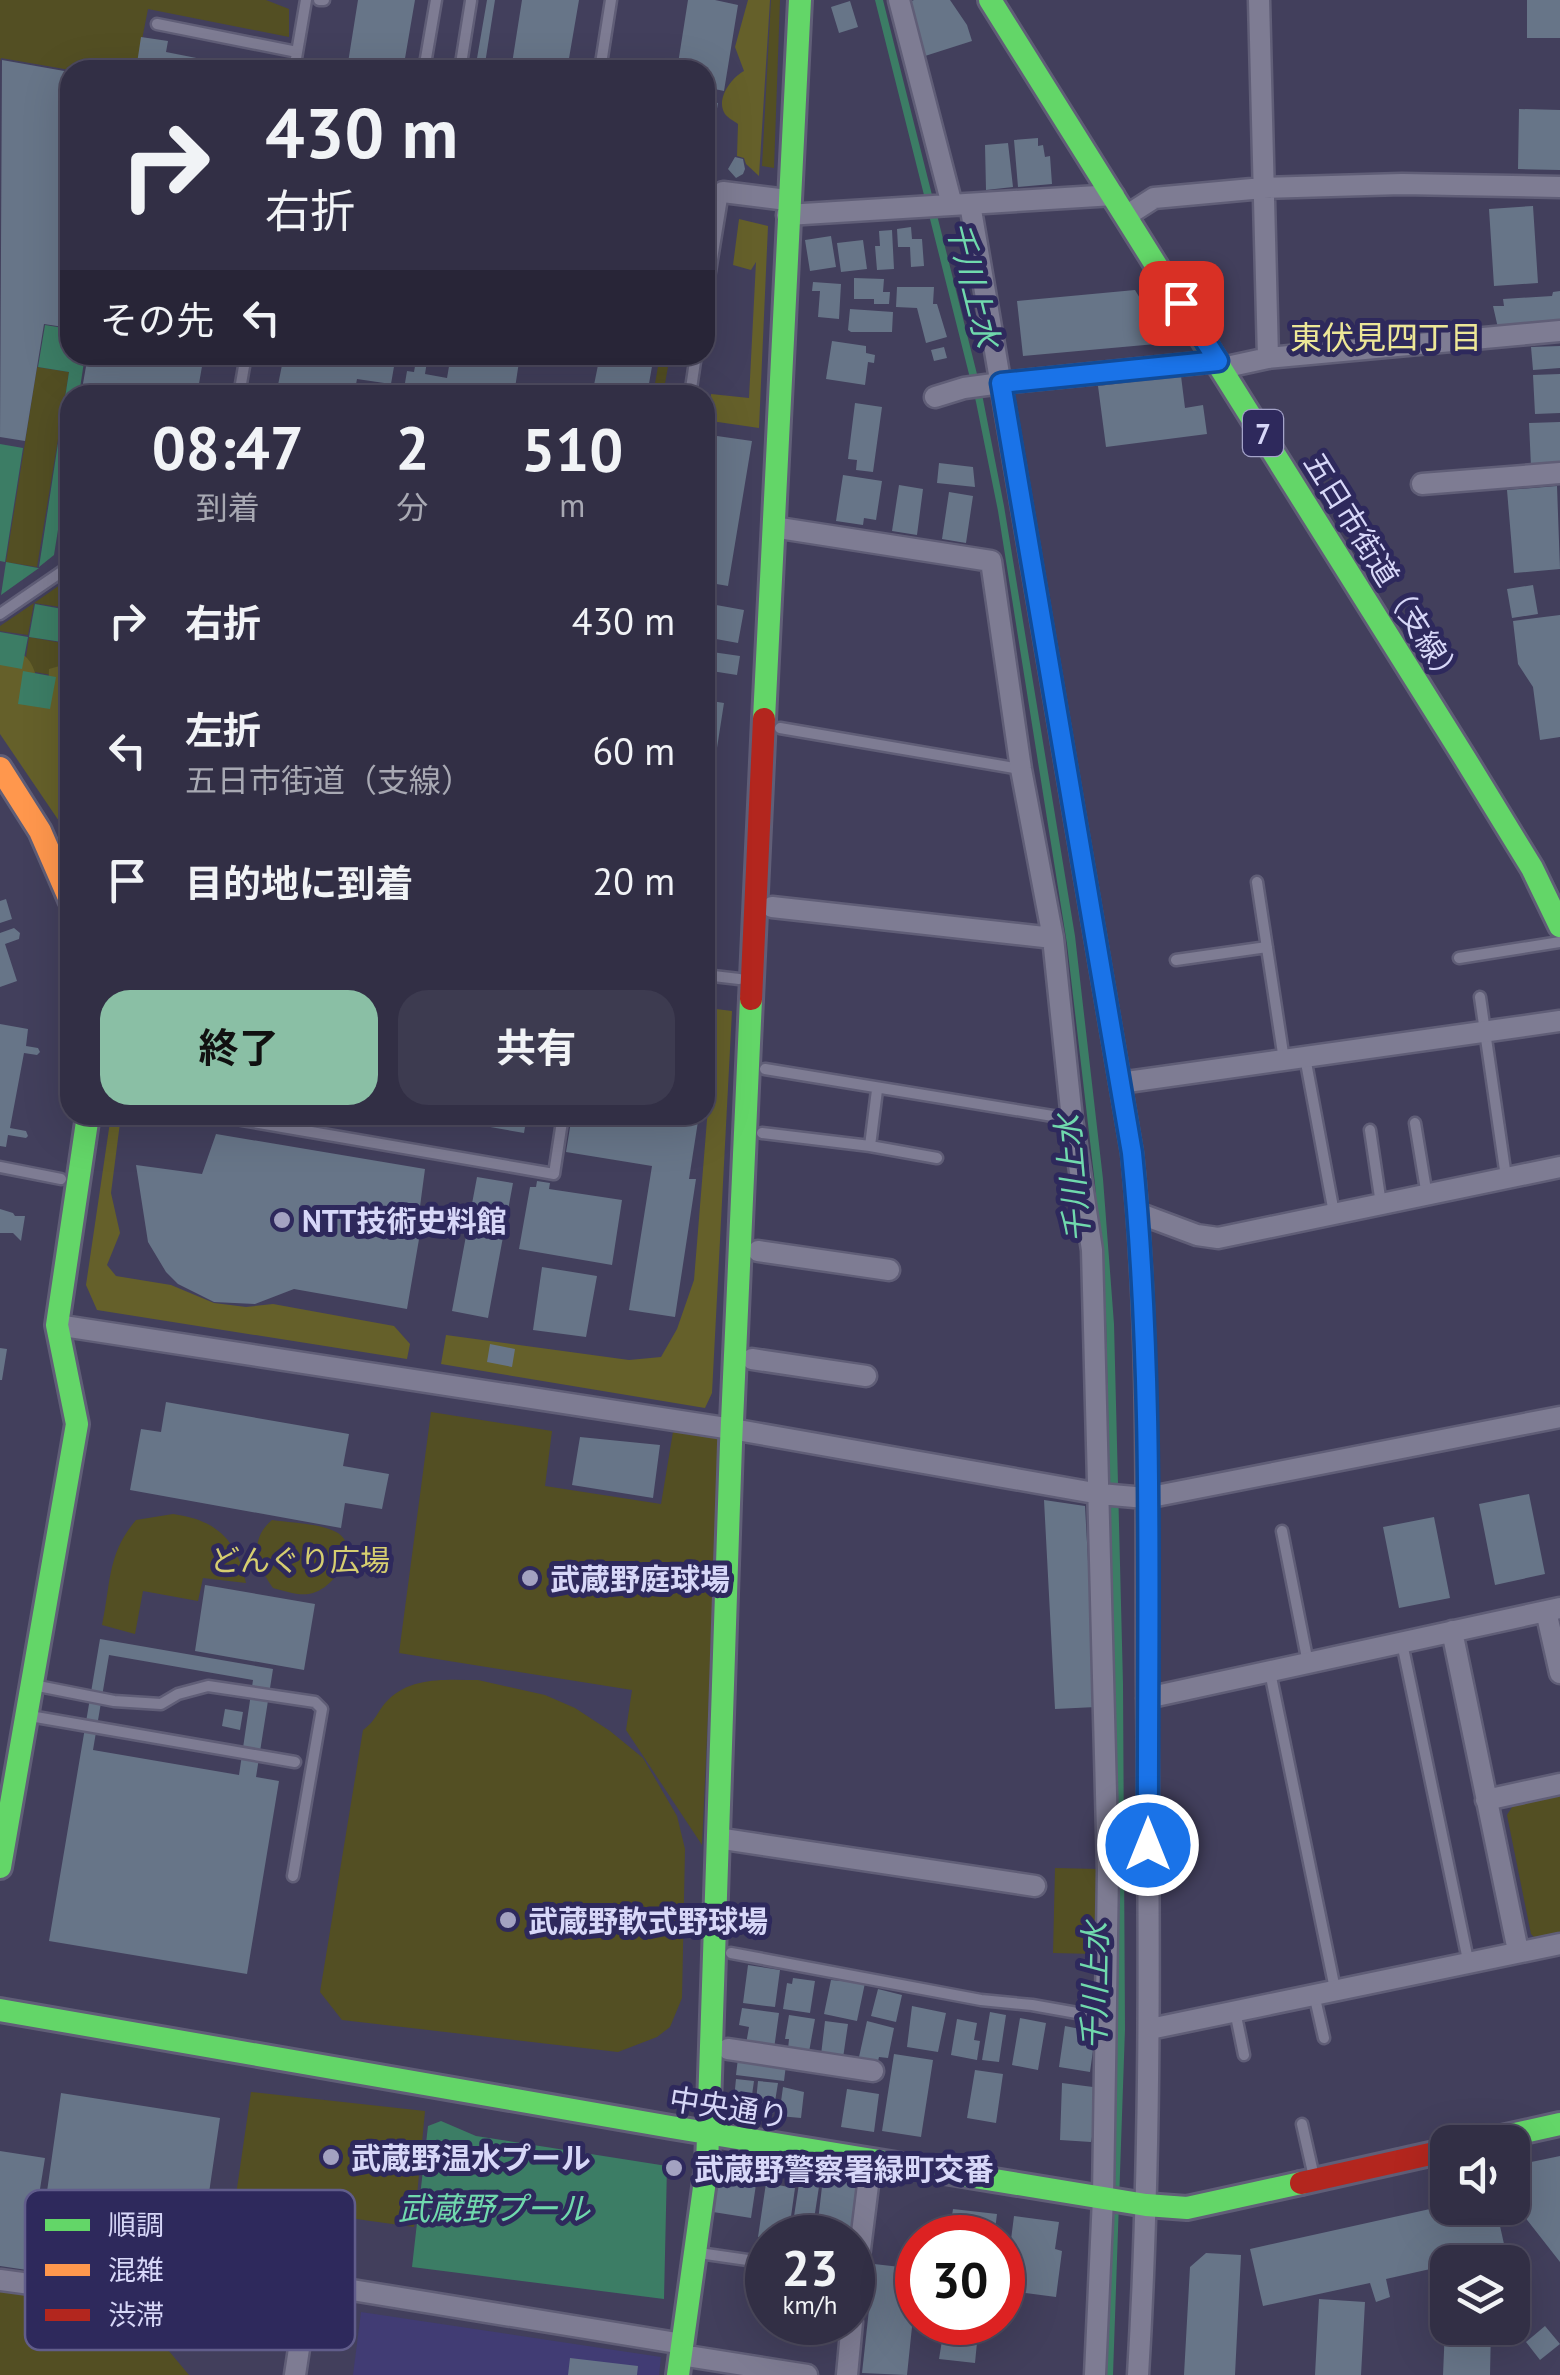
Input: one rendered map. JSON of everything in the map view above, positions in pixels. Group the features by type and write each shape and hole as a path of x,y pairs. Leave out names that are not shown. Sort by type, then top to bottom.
{"street":[{"path":"680,2358 708,2134 732,1429 787,207 800,0"},
{"path":"898,0 946,206 1001,383 1120,1083 1138,1213 1147,1417 1150,2029 1138,2375"},
{"name":"五日市街道（支線）","path":"990,0 1532,868 1560,906"},
{"path":"1259,0 1268,358"},
{"path":"715,190 787,207 1120,205 1263,188 1402,184 1560,187"},
{"path":"935,396 1001,383 1560,331"},
{"path":"1422,484 1560,474"},
{"path":"773,528 991,561 1021,769 1053,938 1072,1119 1092,1250 1110,1495 1106,2199 1096,2375"},
{"path":"0,770 30,813 60,871"},
{"name":"五日市街道（支線）","path":"1532,868 1560,926"},
{"path":"772,907 1053,938"},
{"path":"1120,1083 1560,1021"},
{"path":"0,1868 77,1424 57,1325 87,1125"},
{"path":"1138,1213 1198,1235 1218,1238 1560,1167"},
{"path":"758,1251 889,1270"},
{"path":"57,1325 732,1429 1146,1498 1560,1417"},
{"path":"752,1360 866,1376"},
{"path":"1148,1698 1553,1609 1560,1672"},
{"path":"1452,1631 1518,1951"},
{"path":"1486,1800 1560,1784"},
{"path":"717,1838 1035,1886"},
{"path":"1150,2029 1468,1960 1560,1944"},
{"name":"中央通り","path":"0,2010 708,2134 1142,2204 1187,2208 1430,2154"},
{"path":"728,2048 873,2071"},
{"path":"1530,2131 1560,2124"},
{"path":"863,2215 871,2161"},
{"path":"0,2280 25,2283"},
{"path":"355,2291 680,2358 807,2375"},
{"path":"847,2375 850,2345"},
{"path":"295,2375 298,2350"}],"lane":[{"path":"296,60 306,0"},
{"path":"426,60 436,0"},
{"path":"602,60 612,0"},
{"path":"462,60 471,1"},
{"path":"157,24 297,52"},
{"path":"0,614 60,573"},
{"path":"780,728 1021,769"},
{"path":"1257,882 1284,1060"},
{"path":"1459,958 1560,942"},
{"path":"1176,960 1267,947"},
{"path":"715,976 739,980"},
{"path":"1480,997 1506,1178"},
{"path":"1306,1057 1334,1215"},
{"path":"765,1069 1072,1119"},
{"path":"870,1146 877,1090"},
{"path":"1415,1123 1426,1196"},
{"path":"270,1125 554,1174 561,1125"},
{"path":"298,1130 299,1125"},
{"path":"1370,1130 1381,1204"},
{"path":"762,1133 937,1158"},
{"path":"0,1168 61,1179"},
{"path":"1282,1532 1309,1664"},
{"path":"1402,1643 1468,1960"},
{"path":"1270,1672 1325,1991 1324,2038"},
{"path":"32,1685 114,1701 161,1704 178,1694 208,1686 315,1702 322,1709 293,1876"},
{"path":"26,1715 295,1762"},
{"path":"731,1952 981,2000 1032,2004 1106,2018"},
{"path":"1235,2010 1244,2056"},
{"path":"1302,2124 1314,2180"},
{"path":"696,2252 745,2259"}],"shaded area":[{"path":"748,0 770,0 759,176 744,158 737,156 738,124 722,108 726,89 744,71 735,47"},
{"path":"739,219 768,226 759,428 715,422 715,394 749,398 756,262 751,270 733,265"},
{"path":"0,644 30,661 41,693 48,694 49,669 60,666 60,823 0,734"},
{"path":"716,1009 732,1011 712,1393 705,1408 441,1364 446,1335 629,1360 661,1357 677,1329 694,1280 707,1125 715,1125"},
{"path":"110,1125 120,1125 111,1193 120,1233 107,1265 116,1276 171,1285 214,1303 246,1307 273,1304 394,1326 410,1344 407,1359 97,1310 86,1285"},
{"path":"361,2312 661,2357 659,2375 353,2375"}],"green space":[{"path":"0,0 266,0 289,9 289,37 148,9 138,60 60,60 60,68 1,58 0,61"},
{"path":"771,0 780,0 774,168 762,166"},
{"path":"658,365 668,365 665,385 655,385"},
{"path":"37,367 69,372 67,385 60,385 60,427 37,567 6,562"},
{"path":"60,585 60,607 34,603"},
{"path":"34,603 28,635 0,631 0,626"},
{"path":"29,637 60,643 57,676 24,670"},
{"name":"武蔵野庭球場","path":"431,1412 552,1431 545,1486 661,1504 673,1432 721,1437 702,1845 626,1730 632,1690 399,1653"},
{"path":"173,1514 202,1521 223,1535 237,1555 246,1583 203,1578 198,1601 143,1591 135,1634 102,1625 111,1570 127,1533 136,1520"},
{"name":"どんぐり広場","path":"272,1520 322,1527 344,1538 347,1547 342,1566 321,1590 308,1594 273,1588 258,1553 260,1536"},
{"name":"武蔵野軟式野球場","path":"478,1680 545,1695 575,1708 610,1731 643,1758 677,1816 685,1849 682,1998 670,2027 657,2037 618,2052 342,2020 320,1992 363,1730 388,1700 408,1687 430,1681"},
{"path":"1560,1794 1560,1934 1536,1939 1531,1934 1507,1815 1514,1804"},
{"path":"1055,1868 1098,1869 1096,1954 1053,1953"},
{"name":"武蔵野温水プール","path":"251,2092 425,2111 414,2227 355,2219 355,2190 237,2190"},
{"path":"0,2286 25,2290 25,2350 168,2350 189,2375 0,2375"}],"water":[{"path":"875,0 883,0 982,394 1004,506 1075,936 1103,1179 1114,1324 1123,1684 1125,2029 1113,2375 1105,2375 1117,2030 1116,1762 1106,1321 1095,1184 1067,944 998,511 976,402"},
{"path":"45,325 60,327 60,365 84,365 80,385 67,385 69,372 38,367"},
{"path":"60,430 60,517 54,555 39,567"},
{"path":"0,444 23,448 5,562 0,561"},
{"path":"6,562 38,568 39,568 1,595"},
{"path":"35,604 60,609 60,642 29,637"},
{"path":"0,632 28,637 22,669 0,665"},
{"path":"23,671 56,677 50,709 18,704"},
{"name":"武蔵野プール","path":"441,2121 476,2136 667,2166 664,2299 412,2267 428,2126"}],"building":[{"path":"358,0 415,0 405,60 348,60"},
{"path":"487,0 495,0 486,60 477,60"},
{"path":"522,0 579,0 569,60 513,60"},
{"path":"688,0 738,5 724,91 715,89 715,60 679,60"},
{"path":"950,0 967,25 972,41 925,56 909,2"},
{"path":"1527,0 1560,0 1560,38 1527,38"},
{"path":"850,1 858,27 839,33 831,7"},
{"path":"141,37 168,41 166,52 206,60 138,60"},
{"path":"2,60 60,70 60,326 44,324 25,441 0,437"},
{"path":"1519,109 1560,110 1560,170 1518,169"},
{"path":"1038,138 1045,157 1050,156 1052,184 1018,187 1014,140"},
{"path":"1008,143 1013,187 986,190 985,145"},
{"path":"735,157 743,159 745,169 736,178 728,169"},
{"path":"1533,206 1538,283 1494,286 1489,209"},
{"path":"911,227 912,239 922,239 924,266 911,267 910,247 898,247 897,229"},
{"path":"892,230 894,269 877,270 875,246 880,246 879,231"},
{"path":"831,236 836,267 810,271 805,240"},
{"path":"863,240 867,269 841,272 837,243"},
{"path":"854,278 884,279 883,292 890,292 889,304 854,299"},
{"path":"813,282 841,284 839,319 818,317 820,291 812,291"},
{"path":"897,287 934,287 933,304 937,304 947,337 926,343 917,308 896,307"},
{"path":"1135,290 1167,343 1023,356 1017,301"},
{"path":"1560,291 1560,323 1498,328 1493,306 1504,306 1503,299 1552,296"},
{"path":"850,309 893,312 892,332 851,332"},
{"path":"832,341 866,346 866,353 875,355 874,363 868,362 865,385 826,379"},
{"path":"1560,346 1560,368 1533,370 1531,347"},
{"path":"944,347 947,358 934,361 931,350"},
{"path":"86,365 202,365 199,385 83,385"},
{"path":"282,365 394,365 391,384 357,379 356,385 278,385"},
{"path":"415,365 426,365 425,374 447,378 449,365 518,365 516,385 405,383 407,371 414,372"},
{"path":"598,365 652,365 649,385 594,385"},
{"path":"1560,374 1560,413 1535,414 1533,375"},
{"path":"1181,376 1185,408 1203,405 1207,434 1106,447 1098,386"},
{"path":"855,403 882,407 873,472 856,470 857,460 848,459"},
{"path":"1560,422 1560,466 1531,467 1529,423"},
{"path":"717,436 752,441 728,586 715,584"},
{"path":"939,463 973,467 975,487 937,483"},
{"path":"843,475 882,481 876,520 864,518 863,525 836,521"},
{"path":"899,485 923,489 917,535 892,531"},
{"path":"1557,486 1560,569 1514,573 1507,490"},
{"path":"949,492 973,496 966,543 942,539"},
{"path":"1533,585 1538,614 1512,618 1507,589"},
{"path":"715,605 744,610 738,643 715,639"},
{"path":"1560,615 1560,737 1540,740 1533,687 1518,664 1513,621"},
{"path":"715,652 740,656 737,675 715,672"},
{"path":"715,702 724,703 715,761"},
{"path":"6,899 12,919 0,923 0,901"},
{"path":"14,928 20,933 19,939 5,944 17,981 0,987 0,933"},
{"path":"0,1024 28,1029 26,1046 40,1052 24,1053 10,1128 26,1131 28,1136 8,1135 6,1147 0,1146"},
{"path":"479,1125 525,1125 524,1133"},
{"path":"570,1125 697,1125 689,1179 696,1179 675,1317 629,1310 652,1166 566,1152"},
{"name":"NTT技術史料館","path":"216,1134 425,1169 419,1214 423,1216 407,1309 294,1289 255,1304 214,1302 178,1284 148,1242 136,1165 202,1174"},
{"path":"477,1177 513,1183 488,1318 452,1311"},
{"path":"537,1181 550,1183 549,1189 622,1200 612,1265 519,1249 530,1187 536,1187"},
{"path":"0,1209 25,1216 21,1241 13,1233 0,1233"},
{"path":"542,1267 597,1276 586,1337 533,1330"},
{"path":"490,1344 515,1349 512,1367 487,1362"},
{"path":"0,1348 7,1349 2,1380 0,1380"},
{"path":"166,1402 349,1434 343,1466 389,1474 382,1509 345,1503 341,1528 130,1490 141,1429 161,1432"},
{"path":"580,1437 660,1445 653,1498 572,1485"},
{"path":"1529,1494 1545,1574 1495,1585 1479,1504"},
{"path":"1044,1500 1085,1506 1096,1707 1055,1709"},
{"path":"1434,1517 1450,1598 1399,1608 1383,1527"},
{"path":"205,1585 315,1604 304,1670 195,1651"},
{"path":"100,1639 273,1669 256,1777 279,1781 247,1974 49,1941","holes":["109,1655 253,1680 239,1775 93,1750"]},
{"path":"225,1709 243,1712 240,1730 222,1726"},
{"path":"748,1965 780,1970 775,2007 743,2003"},
{"path":"793,1978 815,1981 810,2013 783,2009 787,1983 792,1984"},
{"path":"831,1980 865,1983 857,2021 824,2014"},
{"path":"878,1989 902,1995 896,2022 871,2016"},
{"path":"912,2006 946,2013 938,2052 907,2047"},
{"path":"742,2008 779,2013 774,2049 746,2044 749,2027 739,2025"},
{"path":"990,2012 1006,2015 999,2062 982,2060"},
{"path":"789,2015 815,2019 809,2052 788,2049 789,2039 785,2039"},
{"path":"1020,2018 1046,2023 1038,2070 1012,2065"},
{"path":"957,2019 977,2023 977,2060 951,2055"},
{"path":"825,2021 848,2024 843,2058 821,2055"},
{"path":"867,2021 894,2028 888,2058 879,2057 878,2061 859,2057"},
{"path":"1065,2026 1095,2036 1090,2072 1059,2067"},
{"path":"894,2054 933,2060 921,2137 882,2131"},
{"path":"738,2058 786,2065 784,2081 736,2075"},
{"path":"975,2070 1003,2074 996,2123 967,2118"},
{"path":"736,2079 754,2081 750,2109 741,2109 734,2099"},
{"path":"758,2081 778,2083 773,2114 755,2111"},
{"path":"1062,2083 1093,2087 1091,2142 1060,2140"},
{"path":"783,2087 804,2092 801,2118 779,2116"},
{"path":"847,2089 879,2094 874,2132 841,2127"},
{"path":"61,2093 220,2118 209,2190 47,2190"},
{"path":"0,2151 45,2158 40,2190 25,2190 25,2270 0,2266"},
{"path":"1560,2156 1560,2262 1530,2224 1530,2162"},
{"path":"721,2170 758,2171 751,2215 713,2212"},
{"path":"800,2177 820,2180 815,2215 794,2215"},
{"path":"823,2178 862,2183 858,2215 819,2215"},
{"path":"766,2183 795,2188 791,2215 761,2215"},
{"path":"953,2209 997,2214 997,2215 952,2215"},
{"path":"1430,2209 1430,2225 1500,2225 1504,2245 1430,2245 1430,2269 1386,2279 1390,2297 1376,2302 1370,2283 1263,2306 1250,2249"},
{"path":"1025,2217 1059,2222 1055,2249 1062,2251 1056,2297 1025,2293"},
{"path":"1206,2253 1241,2255 1235,2375 1184,2375 1190,2267"},
{"path":"875,2264 895,2266 895,2345 910,2345 907,2375 862,2373 865,2345 875,2345"},
{"path":"1319,2299 1365,2302 1361,2375 1315,2375"},
{"path":"1545,2326 1560,2344 1540,2360 1528,2345"},
{"path":"941,2345 977,2345 975,2363 939,2359"},
{"path":"1444,2345 1491,2345 1490,2375 1443,2375"},
{"path":"570,2358 638,2366 637,2375 568,2375"}],"traffic: fast":[{"path":"764,719 800,0"},
{"path":"990,0 1464,757 1532,868 1560,926"},
{"path":"678,2375 707,2166 731,1444 751,999"},
{"path":"0,1867 77,1424 57,1325 87,1125"},
{"path":"0,2010 1146,2205 1187,2208 1301,2183"},
{"path":"1530,2131 1560,2124"}],"traffic: slow":[{"path":"0,768 40,831 60,877"}],"traffic: jam":[{"path":"751,999 764,719"},
{"path":"1301,2183 1430,2154"}],"place":[{"name":"NTT技術史料館","path":"282,1220"},
{"name":"武蔵野庭球場","path":"530,1578"},
{"name":"武蔵野軟式野球場","path":"508,1920"},
{"name":"武蔵野温水プール","path":"331,2157"},
{"name":"武蔵野警察署緑町交番","path":"674,2168"}],"district":[{"name":"東伏見四丁目","path":"1386,337"}],"route":[{"path":"1148,1845 1148,1435 1142,1268 1132,1153 1001,383 1218,361 1181,303"}],"water label":[{"name":"千川上水","path":"974,284"},
{"name":"千川上水","path":"1072,1179"},
{"name":"千川上水","path":"1094,1986"}]}
